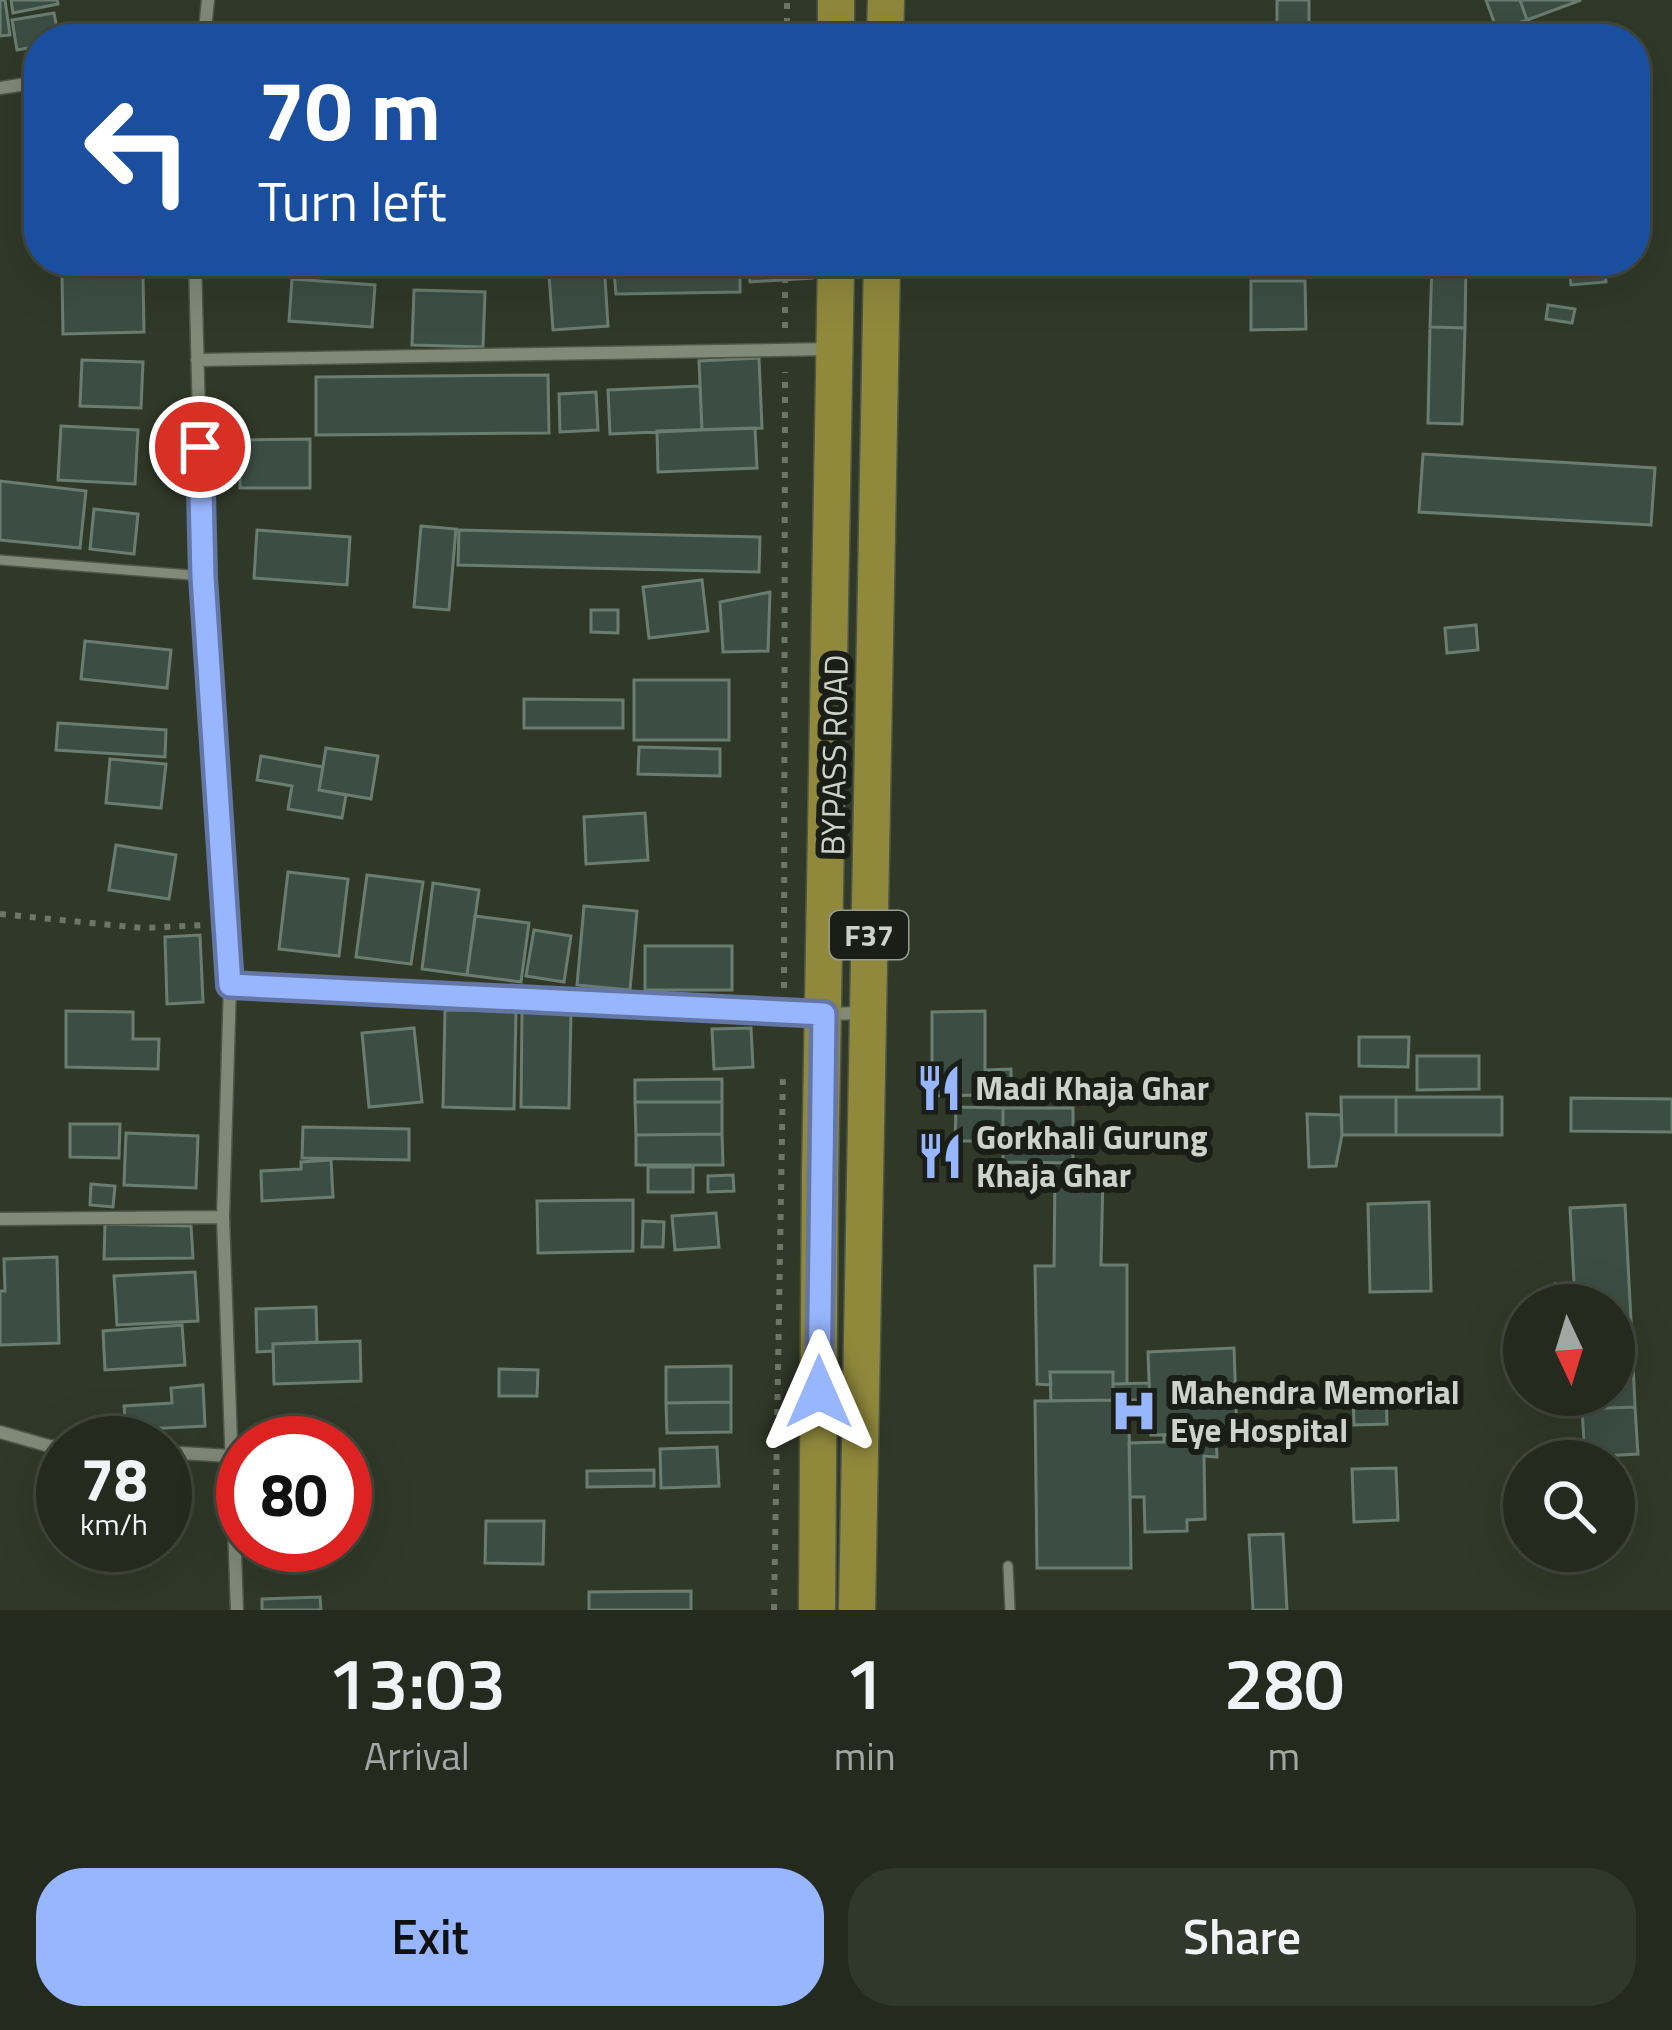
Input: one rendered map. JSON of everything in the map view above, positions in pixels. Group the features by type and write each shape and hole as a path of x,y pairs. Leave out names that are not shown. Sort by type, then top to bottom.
{"highway":[{"name":"BYPASS ROAD","path":"817,1610 831,1176 824,1014 836,276"},
{"name":"BYPASS ROAD","path":"856,1610 882,276"}],"street":[{"path":"196,276 203,577 230,985 223,1217 229,1416"},
{"path":"197,360 836,349"},
{"path":"230,985 867,1013"},
{"path":"0,1220 223,1217"},
{"path":"0,1432 36,1442"},
{"path":"235,1572 237,1610"}],"lane":[{"path":"0,560 203,577"},
{"path":"1008,1566 1010,1610"}],"path":[{"path":"775,1610 784,1012 785,276"},
{"path":"0,914 142,928 227,924"}],"building":[{"path":"0,0 5,0 10,35 0,36"},
{"path":"11,0 57,0 58,4 13,13"},
{"path":"1277,0 1309,0 1309,24 1277,24"},
{"path":"1486,0 1520,0 1527,20 1495,24"},
{"path":"1520,0 1581,0 1527,20"},
{"path":"54,13 56,24 24,24 24,49 17,50 12,20"},
{"path":"62,276 143,276 144,332 63,334"},
{"path":"549,276 605,276 608,326 553,330"},
{"path":"614,276 740,276 740,292 616,294"},
{"path":"749,276 812,276 812,278 750,282"},
{"path":"1432,276 1466,276 1465,328 1430,327"},
{"path":"1570,276 1605,276 1606,282 1571,285"},
{"path":"292,279 375,285 372,327 289,321"},
{"path":"1251,281 1305,281 1306,329 1251,330"},
{"path":"414,290 485,292 483,347 412,345"},
{"path":"1548,305 1575,309 1572,323 1546,319"},
{"path":"1430,327 1465,328 1462,424 1428,423"},
{"path":"759,358 762,428 702,430 699,361"},
{"path":"82,360 143,362 141,408 80,406"},
{"path":"548,375 549,433 316,435 316,377"},
{"path":"700,386 702,430 610,434 608,390"},
{"path":"596,392 598,430 560,432 559,394"},
{"path":"61,426 138,430 135,484 58,480"},
{"path":"755,428 757,468 658,472 657,431"},
{"path":"310,439 310,488 240,488 240,440"},
{"path":"1423,454 1655,468 1651,525 1419,512"},
{"path":"0,481 86,491 80,548 0,540"},
{"path":"94,509 138,514 134,554 90,549"},
{"path":"421,526 456,529 449,610 414,607"},
{"path":"257,530 350,537 347,585 254,578"},
{"path":"459,530 760,537 759,572 458,565"},
{"path":"702,580 708,631 649,638 643,587"},
{"path":"770,592 768,651 723,652 720,602"},
{"path":"591,610 618,610 618,633 591,632"},
{"path":"1476,625 1478,650 1447,653 1445,628"},
{"path":"85,641 171,650 167,688 81,679"},
{"path":"634,680 729,680 729,740 634,740"},
{"path":"524,699 623,700 623,728 524,728"},
{"path":"58,723 166,730 165,757 56,750"},
{"path":"639,747 720,749 720,776 638,774"},
{"path":"326,748 378,756 371,799 319,790"},
{"path":"261,756 323,767 319,790 346,795 342,818 288,809 292,786 257,780"},
{"path":"110,759 166,764 161,808 106,803"},
{"path":"645,813 648,860 586,864 584,817"},
{"path":"116,845 176,855 169,899 109,890"},
{"path":"288,872 348,879 339,956 279,949"},
{"path":"367,875 423,882 411,964 356,957"},
{"path":"433,883 479,890 467,975 422,969"},
{"path":"584,906 637,911 630,990 577,985"},
{"path":"475,916 529,923 521,982 467,975"},
{"path":"534,930 571,936 564,982 526,976"},
{"path":"200,935 203,1002 167,1004 165,937"},
{"path":"645,946 732,946 732,990 645,990"},
{"path":"445,1010 516,1011 514,1109 443,1107"},
{"path":"66,1011 133,1012 133,1039 159,1039 158,1069 66,1067"},
{"path":"985,1011 985,1095 932,1096 932,1012"},
{"path":"522,1012 571,1012 569,1108 521,1107"},
{"path":"414,1028 422,1102 369,1107 362,1033"},
{"path":"751,1028 753,1067 714,1069 712,1029"},
{"path":"1359,1037 1409,1037 1408,1067 1359,1066"},
{"path":"1417,1056 1479,1056 1479,1089 1417,1090"},
{"path":"1011,1069 1011,1094 985,1095 985,1070"},
{"path":"722,1079 722,1102 635,1102 635,1080"},
{"path":"1341,1097 1396,1097 1396,1135 1342,1135"},
{"path":"1396,1097 1502,1097 1502,1135 1396,1135"},
{"path":"1571,1098 1672,1099 1672,1132 1571,1131"},
{"path":"635,1102 722,1102 722,1134 636,1135"},
{"path":"956,1107 1003,1108 1003,1141 955,1141"},
{"path":"1003,1108 1073,1108 1073,1163 1003,1162"},
{"path":"1307,1114 1341,1115 1336,1166 1309,1167"},
{"path":"70,1124 120,1124 119,1158 70,1157"},
{"path":"303,1127 409,1129 409,1160 302,1158"},
{"path":"126,1133 198,1136 196,1188 124,1185"},
{"path":"722,1134 723,1165 636,1165 636,1135"},
{"path":"331,1160 333,1197 262,1201 261,1171 301,1169 301,1162"},
{"path":"648,1167 693,1167 693,1192 648,1192"},
{"path":"733,1175 734,1191 708,1192 708,1176"},
{"path":"1055,1175 1103,1175 1101,1265 1127,1265 1127,1384 1113,1384 1113,1372 1050,1372 1051,1385 1037,1384 1035,1266 1054,1266"},
{"path":"91,1184 115,1186 113,1207 90,1205"},
{"path":"633,1200 633,1251 538,1253 537,1201"},
{"path":"1429,1202 1431,1291 1370,1292 1368,1204"},
{"path":"1625,1205 1629,1284 1555,1284 1574,1283 1570,1208"},
{"path":"716,1213 719,1247 675,1250 672,1216"},
{"path":"643,1221 664,1222 663,1247 642,1247"},
{"path":"105,1224 191,1226 193,1258 104,1259"},
{"path":"57,1257 59,1343 0,1345 4,1259"},
{"path":"195,1272 198,1321 117,1325 114,1276"},
{"path":"316,1307 317,1342 273,1344 273,1351 257,1352 256,1309"},
{"path":"182,1325 185,1365 105,1370 103,1331"},
{"path":"360,1341 361,1381 274,1384 273,1344"},
{"path":"1234,1348 1237,1433 1151,1435 1148,1352"},
{"path":"731,1366 731,1402 666,1403 666,1367"},
{"path":"499,1369 538,1370 537,1396 499,1396"},
{"path":"1050,1372 1113,1372 1113,1400 1051,1401"},
{"path":"1149,1383 1150,1400 1113,1400 1113,1384"},
{"path":"203,1385 205,1426 192,1427 192,1416 125,1416 124,1406 172,1403 171,1388"},
{"path":"1386,1391 1387,1424 1354,1425 1353,1392"},
{"path":"1113,1400 1114,1420 1129,1420 1131,1568 1037,1568 1035,1401"},
{"path":"731,1402 731,1432 667,1433 666,1403"},
{"path":"1635,1407 1638,1454 1635,1440 1584,1440 1582,1416 1635,1416"},
{"path":"1216,1433 1217,1457 1204,1456 1205,1519 1187,1520 1187,1531 1145,1532 1144,1497 1130,1497 1129,1443 1164,1442 1164,1435"},
{"path":"717,1447 719,1486 661,1488 660,1449"},
{"path":"1396,1468 1398,1520 1354,1522 1352,1469"},
{"path":"654,1470 654,1486 587,1487 587,1471"},
{"path":"486,1521 544,1521 543,1564 485,1563"},
{"path":"1283,1534 1287,1610 1253,1610 1249,1535"},
{"path":"691,1591 691,1610 589,1610 589,1592"},
{"path":"320,1597 321,1610 262,1610 262,1599"}],"place":[{"name":"Madi Khaja Ghar","path":"939,1088"},
{"name":"Gorkhali Gurung Khaja Ghar","path":"940,1156"},
{"name":"Mahendra Memorial Eye Hospital","path":"1134,1411"}],"route":[{"path":"200,447 203,577 230,985 824,1014 819,1392"}]}
